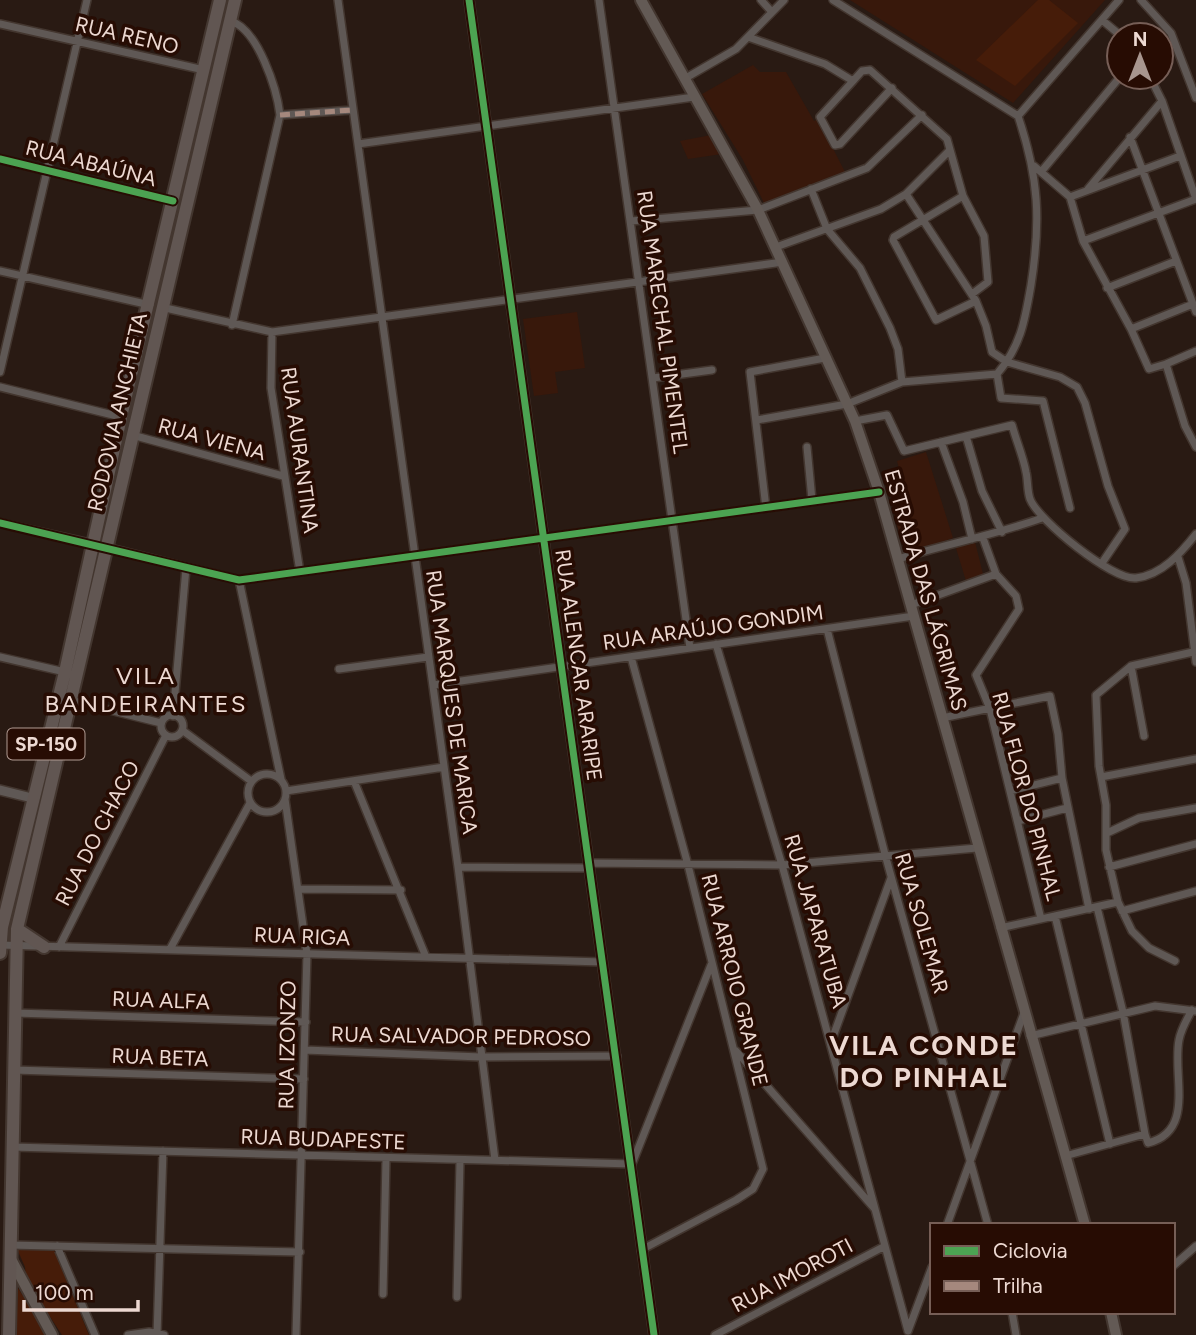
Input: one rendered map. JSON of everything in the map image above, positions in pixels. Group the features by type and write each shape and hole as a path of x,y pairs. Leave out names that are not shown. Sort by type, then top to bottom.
{"highway":[{"name":"RODOVIA ANCHIETA","path":"0,953 4,906 65,672 132,435 173,201 220,0"},
{"name":"RODOVIA ANCHIETA","path":"9,1335 17,929 69,700 100,545 121,416 155,306 234,0"},
{"path":"17,929 44,947"}],"main road":[{"name":"ESTRADA DAS LÁGRIMAS","path":"641,0 758,210 855,421 879,492 913,610 977,848 1084,1223"},
{"path":"9,1248 28,1295 52,1335"},
{"path":"1111,1314 1116,1335"}],"street":[{"path":"0,372 87,0"},
{"name":"RUA MARQUES DE MARICA","path":"338,0 458,867 495,1160"},
{"name":"RUA ALENCAR ARARIPE","path":"469,0 654,1335"},
{"name":"RUA MARECHAL PIMENTEL","path":"599,0 690,648"},
{"path":"761,0 771,11"},
{"path":"684,79 727,56 784,0"},
{"path":"757,420 847,404 902,382 997,374 1007,362 1025,326 1036,254 1039,211 1034,166 1018,116 833,0"},
{"path":"1018,116 1119,0"},
{"path":"1141,0 1171,33 1196,98"},
{"path":"230,21 243,27 268,70 278,95 280,116 232,324"},
{"name":"RUA RENO","path":"0,24 204,71"},
{"path":"748,37 825,64 853,81"},
{"path":"892,89 836,146 820,117 862,71 868,69 892,89 944,134 963,196 985,241 988,282 974,297 941,319 935,318 893,240 963,196"},
{"path":"1041,172 1108,91"},
{"path":"1083,241 1196,199 1157,91"},
{"path":"358,144 694,97"},
{"path":"1088,189 1162,100"},
{"path":"280,116 352,110"},
{"path":"631,221 758,210 875,163 922,115"},
{"path":"1130,137 1156,214 1196,312"},
{"path":"776,247 881,209 905,194 950,150"},
{"path":"1070,197 1180,156"},
{"name":"RUA ABAÚNA","path":"0,159 173,201"},
{"path":"1034,166 1070,197 1083,241 1131,329 1149,369 1196,351"},
{"path":"811,189 827,229 867,279 895,338 902,382"},
{"path":"905,194 974,297 986,326 992,352 1007,362 1060,377 1077,387 1082,394 1108,485 1125,529 1102,563"},
{"path":"1107,288 1175,261"},
{"path":"0,271 272,332 783,262"},
{"path":"1131,329 1193,304"},
{"name":"RUA AURANTINA","path":"272,332 271,388 300,572"},
{"path":"766,508 751,370 825,358"},
{"path":"1166,364 1185,426 1196,447"},
{"path":"653,378 712,370"},
{"path":"997,374 1001,398 1043,401 1070,509"},
{"path":"0,387 121,416"},
{"path":"855,421 887,415 904,451 1012,425 1027,472 1030,498 1042,518 1118,574 1133,579 1157,570 1178,556 1196,534"},
{"name":"RUA VIENA","path":"132,435 283,476"},
{"path":"966,436 982,491 1002,532"},
{"path":"941,442 963,502 972,539"},
{"path":"807,447 812,500"},
{"path":"0,523 239,580 879,492"},
{"path":"898,559 983,538 1042,518"},
{"name":"RUA FLOR DO PINHAL","path":"983,538 996,575 1016,596 1019,609 976,674 990,709 1041,919"},
{"path":"1178,556 1186,583 1196,662"},
{"path":"173,716 187,568"},
{"name":"RUA ARAÚJO GONDIM","path":"433,685 827,629 913,610 996,575"},
{"path":"239,580 286,795"},
{"name":"RUA SOLEMAR","path":"827,629 891,877 987,1223"},
{"name":"RUA JAPARATUBA","path":"716,644 782,865 907,1333"},
{"path":"1175,961 1150,948 1132,931 1118,902 1109,867 1096,695 1131,666 1194,648"},
{"path":"0,657 65,672"},
{"path":"339,669 428,657"},
{"name":"RUA ARROIO GRANDE","path":"631,657 688,865 711,965 762,1158 759,1181 736,1200 641,1250"},
{"path":"1131,666 1144,736"},
{"path":"942,718 990,709 1045,694 1050,696 1059,734 1067,808 1123,1012 1148,1143 1162,1140 1175,1123 1180,1102 1179,1038 1194,1010 1155,1006 1123,1012 1030,1036"},
{"path":"69,700 161,723"},
{"path":"161,723 173,716 181,721 182,730 251,781"},
{"path":"161,723 166,735 176,736 182,730"},
{"name":"RUA DO CHACO","path":"59,947 166,735"},
{"path":"1101,777 1196,759"},
{"path":"281,779 262,774 251,781 247,792 250,803 262,812 269,812 276,810 286,795 444,767"},
{"path":"1010,791 1062,778"},
{"path":"354,781 401,890 426,957"},
{"path":"0,790 32,798"},
{"name":"RUA IZONZO","path":"286,795 307,954 296,1335"},
{"path":"170,949 250,803"},
{"path":"1018,821 1067,808"},
{"path":"1107,833 1139,818 1196,808"},
{"path":"1109,867 1196,844"},
{"path":"458,867 782,865 977,848"},
{"path":"831,1042 891,877"},
{"path":"300,889 401,890"},
{"path":"1122,911 1196,891"},
{"path":"1000,928 1118,902"},
{"path":"1055,916 1110,1144"},
{"name":"RUA RIGA","path":"0,945 603,962"},
{"path":"632,1164 711,965"},
{"name":"RUA ALFA","path":"15,1013 306,1022"},
{"path":"948,1223 1024,1013"},
{"path":"734,1048 876,1211"},
{"name":"RUA SALVADOR PEDROSO","path":"305,1051 481,1057 617,1056"},
{"name":"RUA BETA","path":"13,1070 304,1079"},
{"path":"1065,1156 1145,1134"},
{"name":"RUA BUDAPESTE","path":"12,1147 632,1164"},
{"path":"128,1335 160,1334 159,1248 163,1151"},
{"path":"383,1294 386,1158"},
{"path":"457,1297 460,1161"},
{"path":"9,1248 57,1246 300,1252"},
{"path":"57,1246 95,1335"},
{"name":"RUA IMOROTI","path":"715,1335 885,1246"},
{"path":"1175,1264 1196,1246"},
{"path":"907,1333 930,1271"},
{"path":"1012,1314 1016,1335"}],"shaded area":[{"path":"850,0 1105,0 1013,103"},
{"path":"1038,0 1049,0 1078,23 1015,86 976,60"},
{"path":"753,65 760,72 786,72 814,121 818,119 845,172 764,203 743,160 702,94"},
{"path":"711,135 722,154 688,159 680,141"},
{"path":"577,312 585,368 555,372 558,393 534,396 523,319"},
{"path":"926,452 953,538 906,554 896,522 912,517 897,461"},
{"path":"975,542 983,574 966,581 955,545"},
{"path":"17,1249 54,1250 89,1335 62,1335 26,1280 25,1267"},
{"path":"18,1288 48,1335 16,1335"}],"marked path":[{"path":"280,115 352,110"}],"cycle path":[{"path":"469,0 654,1335"},
{"path":"0,159 173,201"},
{"path":"0,523 239,580 879,492"}],"district":[{"name":"VILA BANDEIRANTES","path":"146,689"},
{"name":"VILA CONDE DO PINHAL","path":"924,1061"}]}
